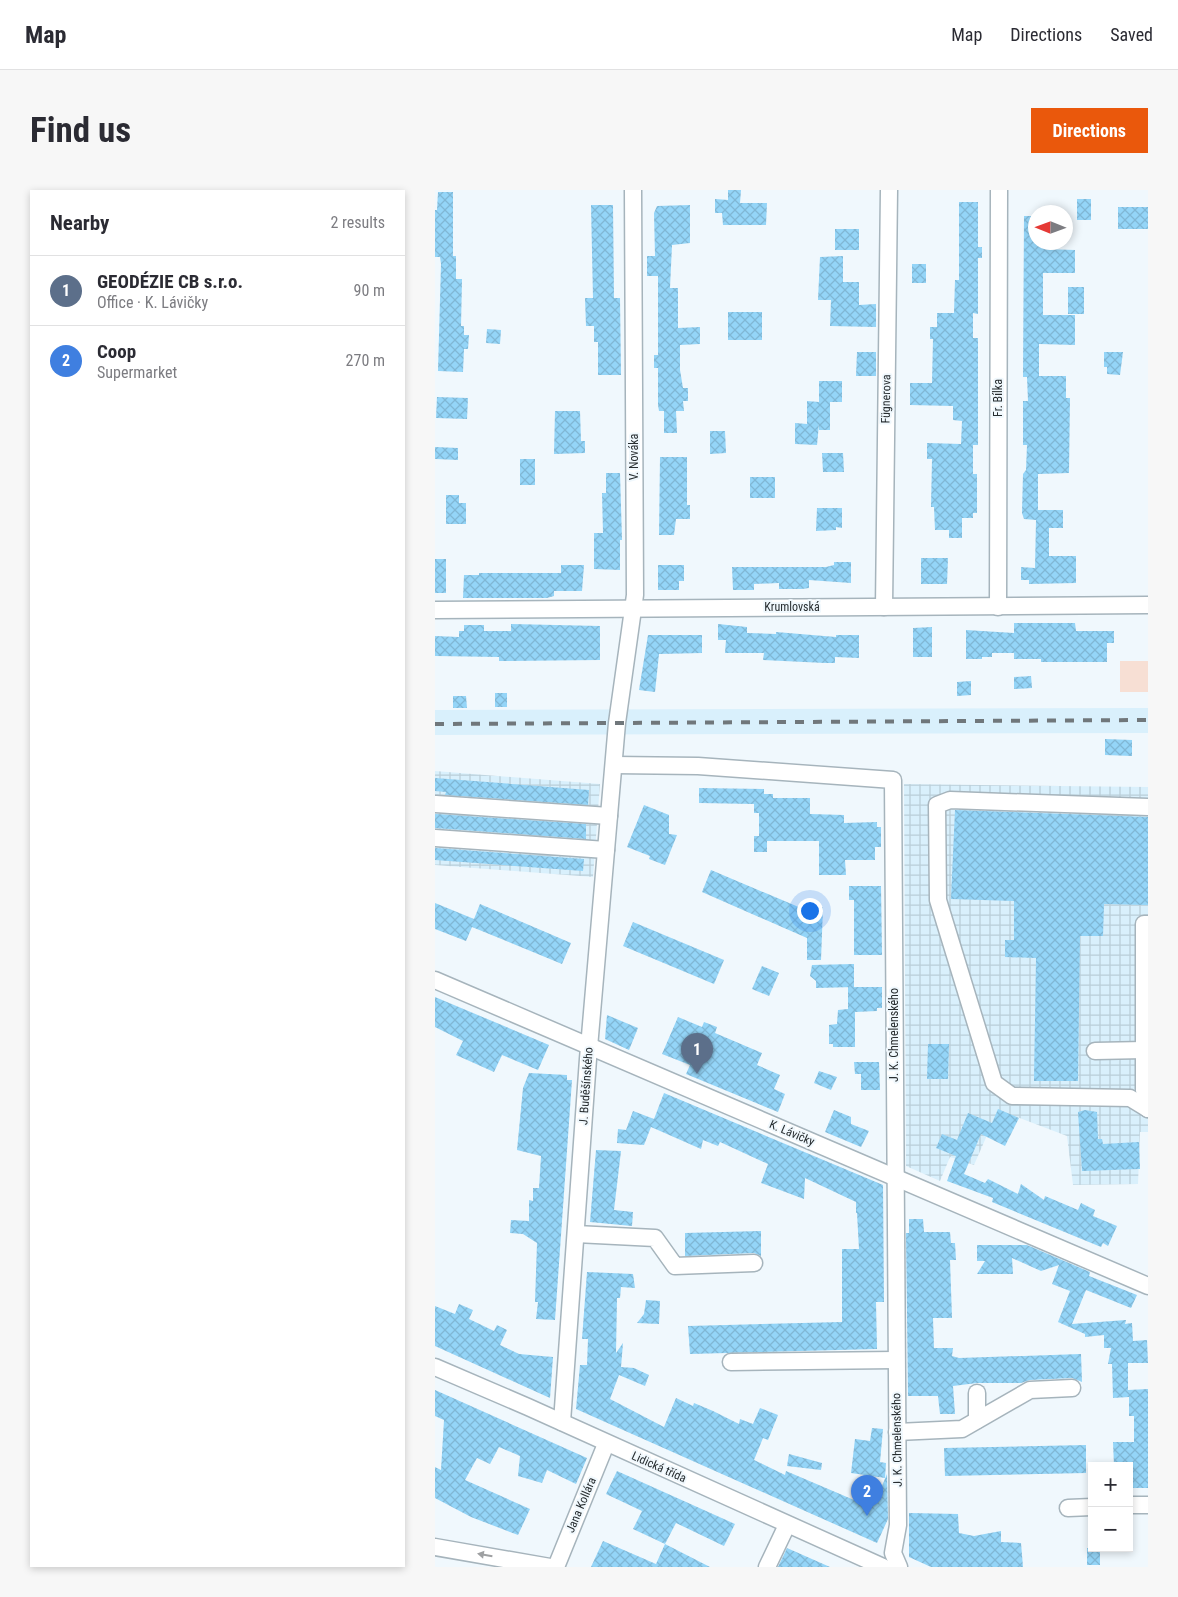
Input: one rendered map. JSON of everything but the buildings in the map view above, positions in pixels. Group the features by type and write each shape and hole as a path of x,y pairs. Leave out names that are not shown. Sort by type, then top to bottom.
{"street":[{"name":"V. Nováka","path":"614,758 617,723 634,608 633,190"},
{"name":"Fügnerova","path":"884,607 889,190"},
{"name":"Fr. Bílka","path":"998,607 999,190"},
{"name":"Krumlovská","path":"435,610 998,607 1148,604"},
{"name":"J. Buděšínského","path":"562,1422 589,1044 614,758"},
{"name":"J. K. Chmelenského","path":"614,758 893,780 898,1525 893,1553 899,1567"},
{"path":"1148,808 950,800 937,805 938,900 994,1083 1012,1096 1131,1098 1148,1109"},
{"path":"436,804 609,816"},
{"path":"435,838 606,850"},
{"path":"1148,924 1144,924 1144,1090 1148,1109"},
{"name":"K. Lávičky","path":"435,980 589,1044 1148,1286"},
{"path":"1095,1050 1144,1050"},
{"path":"576,1234 655,1238 675,1266 754,1263"},
{"path":"731,1362 896,1360"},
{"name":"Lidická třída","path":"435,1367 562,1422 607,1444 883,1567"},
{"path":"897,1432 962,1429 1030,1390 1072,1388"},
{"path":"977,1393 977,1420"},
{"name":"Jana Kollára","path":"556,1567 607,1444"},
{"path":"1133,1505 1148,1505"},
{"path":"1068,1508 1088,1507"},
{"path":"767,1567 787,1525"},
{"path":"435,1547 550,1567"}],"shaded area":[{"path":"1120,661 1148,661 1148,692 1120,692"},
{"path":"1148,708 1148,733 435,735 435,710"},
{"path":"435,771 600,784 593,877 435,865"},
{"path":"904,784 1148,787 1148,1132 1140,1132 1138,1184 1073,1185 1067,1136 1017,1117 995,1117 974,1165 950,1157 940,1181 906,1166"}],"railway":[{"path":"435,724 1148,720"}],"place":[{"name":"GEODÉZIE CB s.r.o.","path":"697,1074"},
{"name":"Coop","path":"867,1516"}]}
